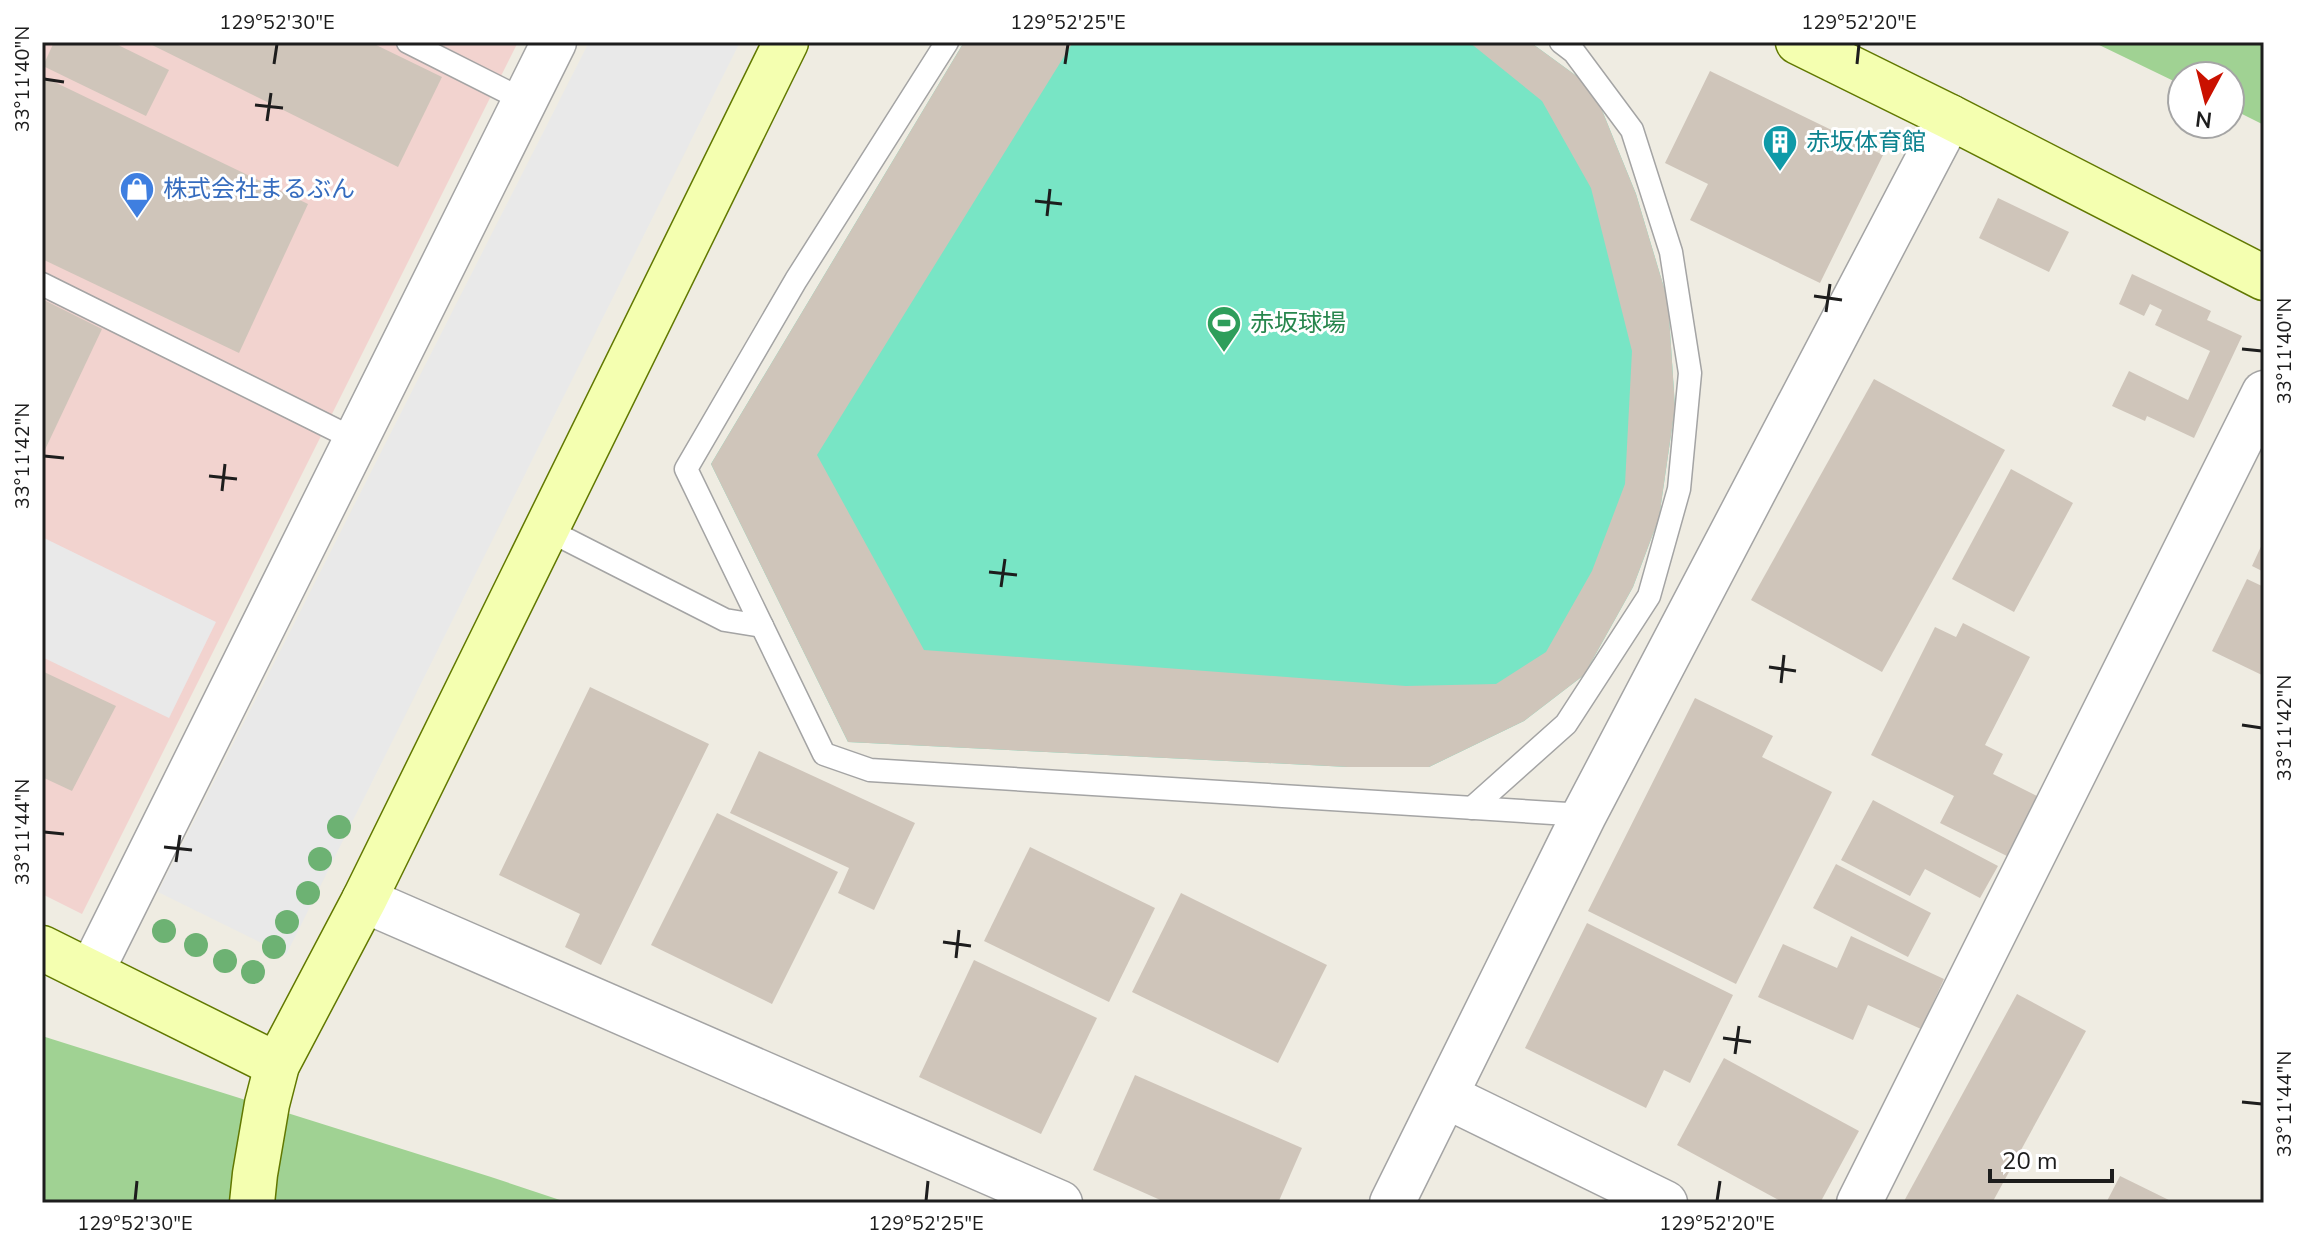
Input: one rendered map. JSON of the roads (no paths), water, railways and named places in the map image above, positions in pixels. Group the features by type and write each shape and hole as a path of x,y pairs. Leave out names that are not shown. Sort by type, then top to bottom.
{"street":[{"path":"91,972 554,42"},
{"path":"252,1203 259,1146 277,1065 364,900 786,42"},
{"path":"1798,42 2264,278"},
{"path":"1392,1203 1584,815 1950,117"},
{"path":"1859,1203 2264,393"},
{"path":"364,900 1060,1203"},
{"path":"42,948 277,1065"},
{"path":"1446,1096 1665,1203"}],"lane":[{"path":"408,42 525,101"},
{"path":"947,42 796,280 686,469 824,754 870,770 1584,815"},
{"path":"1472,808 1566,724 1649,596 1679,489 1690,373 1671,252 1632,130 1574,52 1561,42"},
{"path":"42,284 356,440"},
{"path":"546,529 725,620 762,626"}],"place":[{"name":"赤坂体育館","path":"1780,173"},
{"name":"株式会社まるぶん","path":"137,220"},
{"name":"赤坂球場","path":"1224,354"}]}
